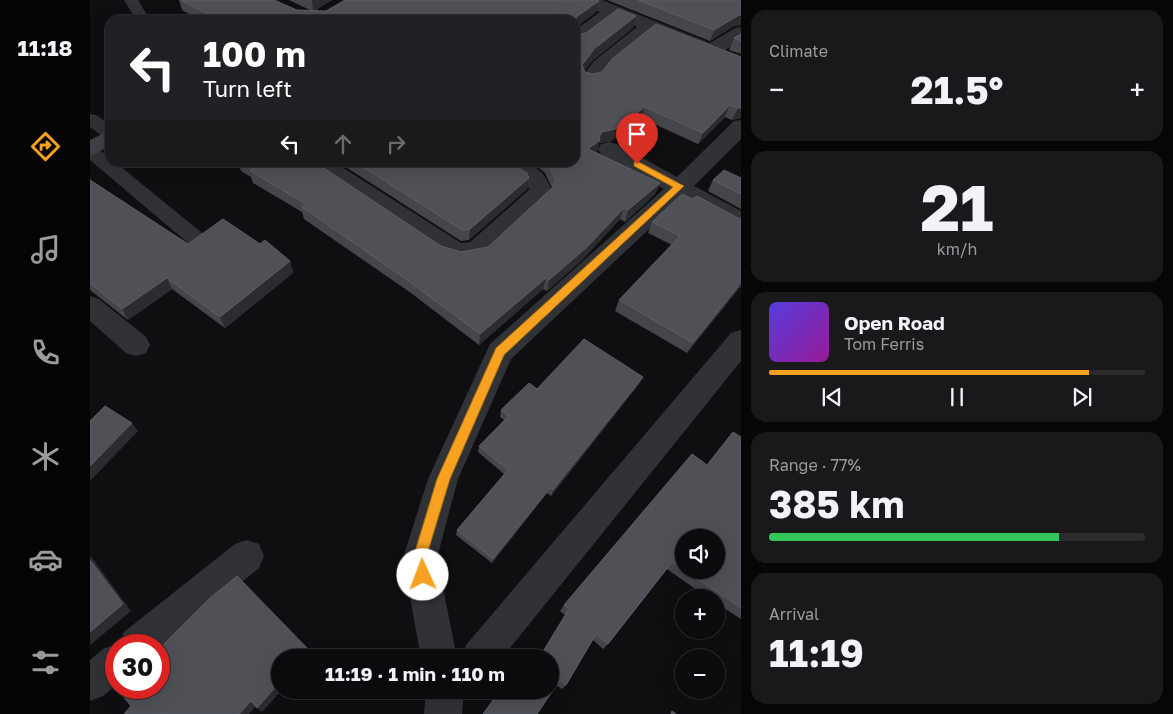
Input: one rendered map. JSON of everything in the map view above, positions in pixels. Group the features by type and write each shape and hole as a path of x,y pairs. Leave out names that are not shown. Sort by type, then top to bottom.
{"street":[{"path":"587,0 740,63"},
{"path":"580,35 614,10"},
{"path":"591,78 601,64 651,25"},
{"path":"712,50 740,32"},
{"path":"437,649 420,558 443,479 500,352 680,186 740,126"},
{"path":"90,150 105,140"},
{"path":"609,149 680,186 740,222"},
{"path":"326,167 451,249 470,253 476,251 541,192 537,179 516,167"},
{"path":"90,306 136,345"},
{"path":"486,649 740,342"},
{"path":"151,634 247,556"},
{"path":"90,683 105,671"}],"lane":[{"path":"131,0 140,15"},
{"path":"90,119 105,130"},
{"path":"90,150 105,163"},
{"path":"110,167 195,238"}],"building":[{"path":"181,0 274,0 297,10 326,11 345,0 599,1 579,15 210,15"},
{"path":"638,0 741,0 741,15 714,30"},
{"path":"618,9 636,16 595,48 582,65 585,72 593,74 602,72 612,59 656,24 741,57 741,108 730,105 703,133 645,107 615,129 602,132 599,137 600,140 588,149 660,183 628,210 624,208 586,248 549,280 546,278 480,334 410,282 302,207 306,204 250,171 253,169 250,167 322,167 441,246 461,252 488,247 553,187 556,180 550,167 580,167 580,34 586,33"},
{"path":"741,34 741,41 734,38"},
{"path":"363,167 517,167 527,173 529,178 470,229 462,230"},
{"path":"724,170 741,178 741,194 713,180"},
{"path":"90,180 188,244 223,219 260,244 265,240 290,261 220,317 167,278 122,309 90,283"},
{"path":"682,194 693,199 697,196 741,219 741,283 693,343 619,300 680,236 652,222"},
{"path":"584,339 643,377 553,490 550,488 493,559 457,530 508,470 479,446 509,416 501,410 529,383 537,389"},
{"path":"105,406 132,423 90,466 90,421"},
{"path":"733,432 741,437 741,608 725,597 725,589 712,589 698,579 725,579 725,529 675,529 675,564 672,562 608,644 596,634 566,685 560,680 559,681 559,649 545,649 569,609 564,605 692,454 707,465"},
{"path":"90,560 123,604 90,632"},
{"path":"237,576 308,649 271,649 271,692 257,708 251,701 239,714 124,714 131,706 125,699 170,699 170,638 210,598"},
{"path":"494,699 547,699 537,714 483,714"}],"route":[{"path":"423,575 420,558 443,479 500,352 680,186 637,164"}]}
